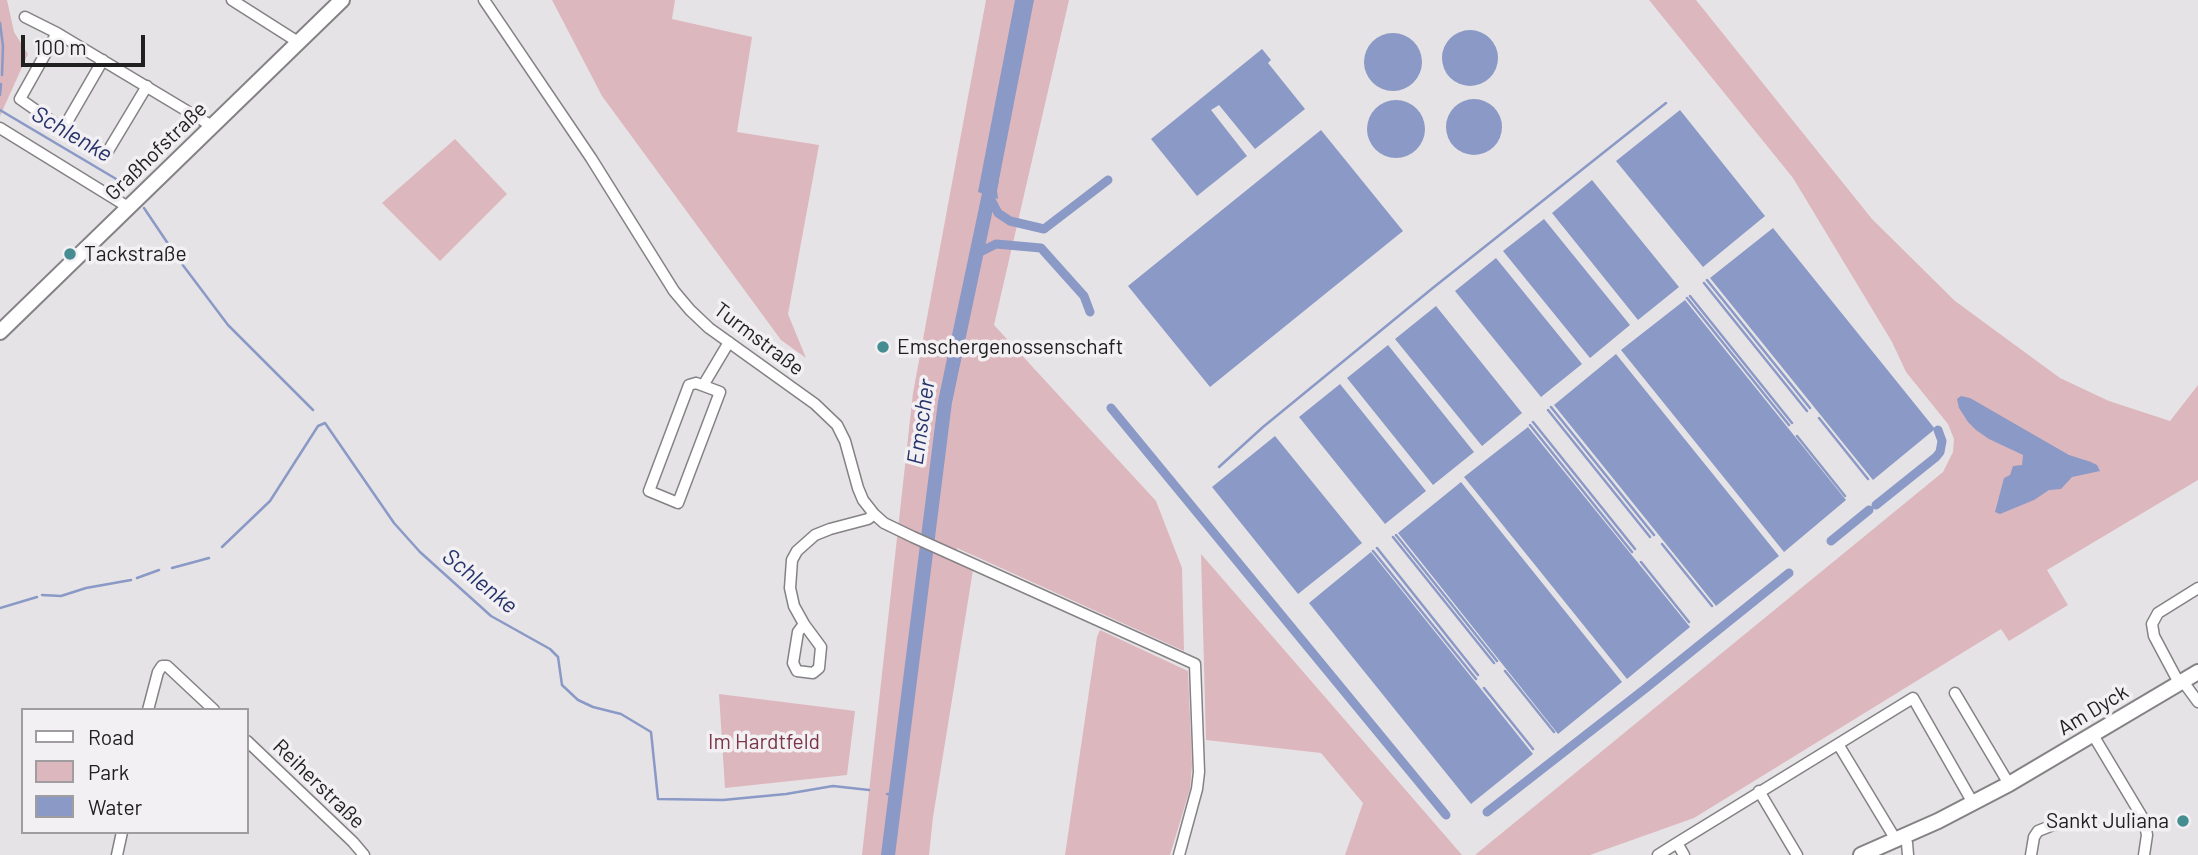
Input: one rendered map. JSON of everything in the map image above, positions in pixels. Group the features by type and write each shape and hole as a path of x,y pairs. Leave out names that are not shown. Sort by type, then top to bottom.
{"street":[{"path":"232,0 298,42"},
{"name":"Graßhofstraße","path":"1,330 342,0"},
{"name":"Turmstraße","path":"484,0 591,159 674,291 709,328 829,415 845,440 858,488 874,514"},
{"path":"25,16 212,126"},
{"path":"57,33 20,99 105,156 147,86"},
{"path":"63,129 103,60"},
{"path":"0,128 128,207"},
{"path":"704,384 729,342"},
{"path":"704,384 720,392 678,503 649,491 689,385 704,384"},
{"path":"804,624 798,632 793,663 797,671 813,673 819,668 821,647 794,606 790,588 791,566 797,551 815,535 868,519 874,514 884,523 949,554 1195,664 1199,772 1179,855"},
{"path":"2198,588 2158,613 2152,624 2154,636 2183,685 2198,702"},
{"path":"149,708 162,666 171,668 212,708"},
{"name":"Am Dyck","path":"1861,855 1900,839 2009,784 2183,685 2198,672"},
{"path":"1955,694 2009,784"},
{"path":"1658,855 1913,698 1973,803"},
{"path":"2094,735 2144,820 2147,835 2144,855"},
{"name":"Reiherstraße","path":"248,742 364,855"},
{"path":"1838,744 1900,839 1907,843 1908,855"},
{"path":"1759,791 1797,855"},
{"path":"2031,855 2034,837 2038,831 2053,825"},
{"path":"117,855 122,834"},
{"path":"1677,843 1684,855"}],"green space":[{"path":"0,0 7,0 14,32 28,54 0,116"},
{"path":"552,0 675,0 672,19 752,37 737,132 819,145 788,314 806,358 781,340 602,96"},
{"path":"986,0 1069,0 994,325 1156,501 1182,568 1184,651 957,548 954,562 973,570 929,855 862,855 913,393"},
{"path":"1649,0 1696,0 1872,219 1955,301 2060,378 2109,401 2170,421 2198,385 2198,480 2047,570 2068,605 2009,641 2001,629 1694,818 1590,855 1475,855 1943,472 1953,452 1954,439 1948,424 1906,372 1892,342 1793,178"},
{"path":"455,139 507,194 440,261 382,203"},
{"path":"1201,554 1462,855 1345,855 1363,803 1321,753 1206,740"},
{"path":"1100,630 1188,671 1192,765 1190,789 1170,855 1065,855"},
{"name":"Im Hardtfeld","path":"719,694 855,711 847,775 725,788"}],"water":[{"path":"1015,0 1034,0 997,190 998,199 978,192"},
{"path":"1464,30 1476,30 1486,34 1494,42 1498,58 1494,74 1486,82 1476,86 1464,86 1454,82 1446,74 1442,64 1442,52 1446,42 1454,34"},
{"path":"1393,33 1404,35 1417,46 1422,62 1420,73 1409,86 1393,91 1382,89 1369,78 1364,62 1366,51 1377,38"},
{"path":"1262,49 1271,60 1268,63 1305,109 1255,149 1219,105 1211,110 1247,156 1197,196 1151,139"},
{"path":"1468,99 1480,99 1490,103 1498,111 1502,127 1498,143 1490,151 1480,155 1468,155 1458,151 1450,143 1446,133 1446,121 1450,111 1458,103"},
{"path":"1396,100 1407,102 1420,113 1425,129 1423,140 1412,153 1396,158 1385,156 1372,145 1367,129 1369,118 1380,105"},
{"path":"1680,110 1765,216 1703,267 1616,161"},
{"path":"1321,130 1403,231 1210,387 1128,286"},
{"path":"1592,180 1679,287 1638,320 1552,213"},
{"path":"1544,219 1630,325 1590,358 1503,251"},
{"path":"1773,228 1935,429 1873,480 1710,278"},
{"path":"1496,258 1582,364 1541,397 1455,291"},
{"path":"1685,300 1846,500 1784,552 1621,350"},
{"path":"1436,306 1522,413 1482,446 1395,339"},
{"path":"1388,345 1474,452 1433,485 1347,378"},
{"path":"1616,354 1779,556 1716,606 1554,405"},
{"path":"1340,384 1426,491 1385,524 1299,417"},
{"path":"1961,396 1970,398 2069,455 2097,465 2100,471 2072,477 2061,489 2049,490 2034,500 2000,514 1995,512 2004,478 2010,475 2013,466 2022,465 2023,455 1976,430 1959,408 1957,399"},
{"path":"1528,427 1690,627 1627,679 1464,477"},
{"path":"1275,436 1362,543 1298,594 1212,487"},
{"path":"1461,482 1622,682 1558,734 1398,533"},
{"path":"1371,552 1533,754 1471,804 1309,603"}],"waterway":[{"path":"0,23 3,46 2,75"},
{"path":"0,95 1,84"},
{"path":"1219,467 1263,427 1434,287 1666,103"},
{"name":"Schlenke","path":"0,110 128,186"},
{"name":"Emscher","path":"888,855 945,402 992,180"},
{"path":"989,196 998,213 1010,221 1044,229 1108,180"},
{"name":"Schlenke","path":"144,208 228,325 313,410"},
{"path":"978,253 996,244 1041,248 1084,296 1090,312"},
{"path":"1707,280 1810,408"},
{"path":"1704,283 1807,411"},
{"path":"1690,296 1792,423"},
{"path":"1687,298 1789,425"},
{"path":"1551,407 1654,535"},
{"path":"1111,408 1446,815"},
{"path":"1548,410 1650,537"},
{"path":"1819,418 1868,479"},
{"path":"1533,422 1635,549"},
{"name":"Schlenke","path":"222,547 270,501 318,426 325,423 394,523 420,552 491,616 550,649 558,657 562,685 578,700 621,714 651,732 658,799 723,800 833,786 869,790"},
{"path":"1530,425 1632,552"},
{"path":"1876,505 1936,457 1942,441 1938,430"},
{"path":"1797,436 1845,496"},
{"path":"1831,541 1869,510"},
{"path":"1396,535 1497,661"},
{"path":"1393,537 1494,663"},
{"path":"1662,544 1712,606"},
{"path":"1377,548 1478,675"},
{"path":"1373,551 1476,679"},
{"path":"172,568 209,558"},
{"path":"1641,562 1689,622"},
{"path":"137,578 159,570"},
{"path":"1487,812 1789,573"},
{"path":"42,595 61,596 86,588 131,580"},
{"path":"0,608 37,597"},
{"path":"1505,671 1554,732"},
{"path":"1484,688 1533,749"},
{"name":"Schlenke","path":"887,794 895,795"}],"place":[{"name":"Tackstraße","path":"70,254"},
{"name":"Emschergenossenschaft","path":"883,347"},
{"name":"Sankt Juliana","path":"2183,821"}]}
